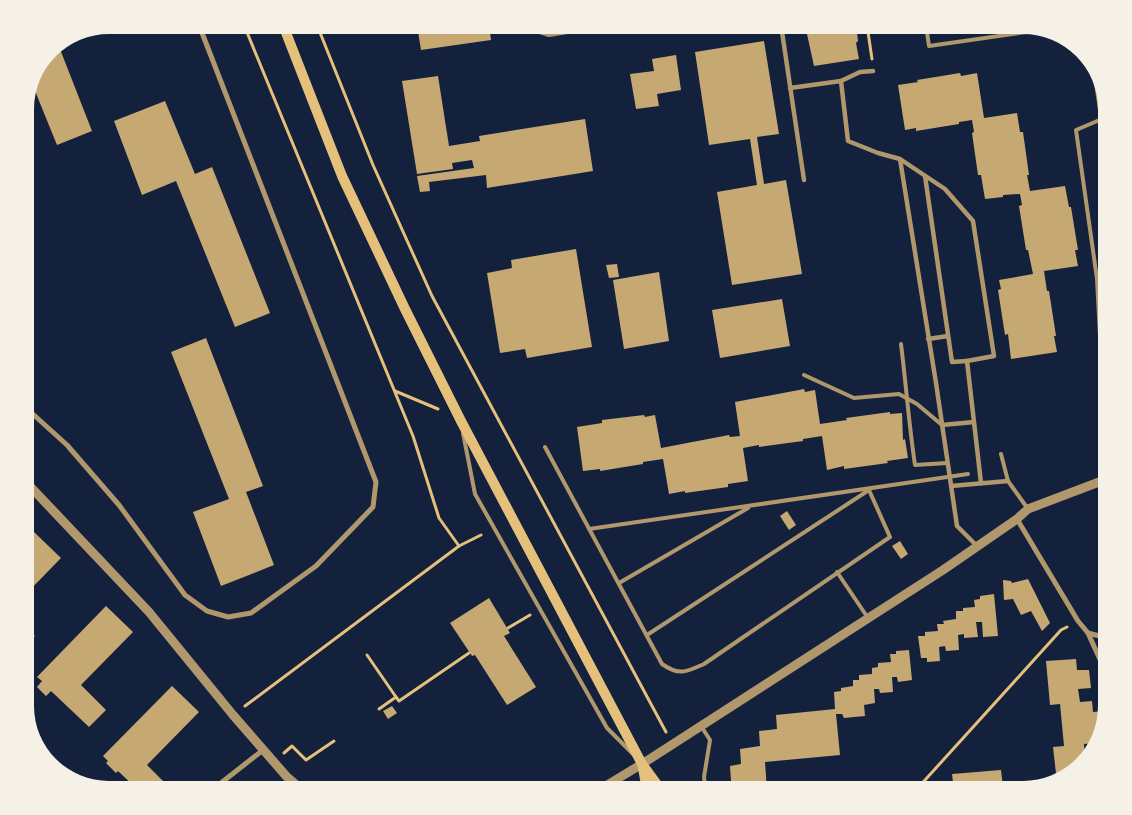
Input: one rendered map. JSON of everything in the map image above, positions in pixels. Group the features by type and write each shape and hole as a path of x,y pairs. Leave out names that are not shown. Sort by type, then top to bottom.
{"main road":[{"path":"287,34 342,176 461,421 642,764 654,781"},
{"path":"642,764 645,781"}],"street":[{"path":"34,415 67,445 119,505 185,595 207,610 228,617 251,613 316,566 373,507 376,482 202,34"},
{"path":"782,34 804,180"},
{"path":"790,88 841,81 860,72 873,71"},
{"path":"841,81 848,141 878,153 900,159 945,189 973,221 994,356 952,362 925,176"},
{"path":"900,159 957,526 977,546"},
{"path":"928,339 948,336"},
{"path":"966,361 981,483"},
{"path":"942,425 974,422"},
{"path":"951,486 1008,481"},
{"path":"614,781 868,618 1017,519 1028,508 1098,482"},
{"path":"34,491 149,612 232,715 291,781"},
{"path":"1017,519 1078,620 1088,633 1098,655"},
{"path":"1088,633 1098,636"},
{"path":"223,781 263,750"}],"lane":[{"path":"927,34 929,46 1012,34"},
{"path":"1098,121 1076,130 1098,298"},
{"path":"901,344 915,465 947,463"},
{"path":"804,375 854,398 899,394 917,404 942,425"},
{"path":"461,421 475,494 606,728 642,764"},
{"path":"545,447 662,664 672,671 688,671 704,664 890,537 869,490"},
{"path":"1001,454 1008,481 1028,508"},
{"path":"589,529 869,490 968,474"},
{"path":"647,635 869,490"},
{"path":"619,583 750,506"},
{"path":"837,572 868,618"},
{"path":"701,726 710,740 705,781"}],"path":[{"path":"248,34 413,436 439,518 459,546"},
{"path":"321,34 373,165 432,296 665,730"},
{"path":"868,34 873,71"},
{"path":"395,391 411,396 437,409 452,402"},
{"path":"232,715 459,546 481,535"},
{"path":"508,628 532,613"},
{"path":"924,781 1061,630 1078,620"},
{"path":"367,654 399,701 470,653"},
{"path":"379,709 396,697"},
{"path":"274,762 292,746 306,760 334,741"}],"building":[{"path":"418,34 490,34 491,40 421,50"},
{"path":"807,34 857,34 858,41 856,43 859,59 814,66"},
{"path":"764,41 779,134 757,137 764,184 786,180 802,274 732,285 717,192 757,185 750,139 709,145 695,52"},
{"path":"61,52 92,131 57,145 36,92 41,75"},
{"path":"676,55 681,90 657,94 659,106 636,109 630,74 654,71 652,59"},
{"path":"960,73 961,76 977,73 984,118 1017,113 1020,132 1023,132 1030,191 1065,186 1069,207 1071,207 1078,250 1075,250 1078,266 1044,271 1047,291 1049,291 1057,352 1011,359 1008,334 1005,335 998,290 1001,289 999,280 1033,274 1028,250 1026,250 1019,206 1022,205 1020,194 985,199 981,175 978,175 972,120 916,131 916,128 905,130 898,85"},
{"path":"438,76 449,146 480,141 479,136 585,119 593,171 487,188 486,175 429,182 430,191 420,192 417,176 474,168 472,160 452,163 453,169 417,174 402,81"},
{"path":"165,101 195,174 212,167 270,313 235,327 176,181 142,195 114,121"},
{"path":"576,249 592,347 527,358 525,349 500,353 487,273 512,268 511,260"},
{"path":"617,264 619,277 609,278 606,265"},
{"path":"659,272 669,341 624,349 613,280"},
{"path":"782,299 790,346 720,358 712,310"},
{"path":"206,338 263,486 246,492 274,565 221,586 193,512 229,499 171,352"},
{"path":"804,389 805,392 815,390 820,424 847,420 846,418 890,412 890,414 902,413 903,440 905,439 908,458 887,461 888,463 844,469 844,466 827,470 822,436 803,439 803,441 759,447 759,445 743,448 748,481 728,484 728,487 669,494 663,459 600,471 600,469 583,471 577,427 602,423 602,420 655,415 661,448 729,435 730,437 740,436 735,402"},
{"path":"787,511 796,525 789,530 780,516"},
{"path":"34,532 61,558 34,586"},
{"path":"900,541 908,554 901,559 892,546"},
{"path":"1028,579 1050,623 1042,631 1031,611 1021,615 1013,599 1004,600 1003,580 1011,581 1012,583"},
{"path":"994,594 998,636 983,637 982,622 976,622 978,637 964,638 964,634 958,635 959,650 946,651 945,646 939,647 940,661 927,662 927,658 921,658 918,636 925,636 925,632 938,631 937,624 944,624 943,621 956,619 956,611 975,607 974,600 980,599 980,596"},
{"path":"489,598 510,633 504,636 536,687 507,705 475,655 472,656 450,623"},
{"path":"106,606 133,632 81,685 106,710 89,727 51,691 46,696 37,687 42,681 37,677"},
{"path":"909,650 912,680 898,682 897,677 892,677 893,692 880,693 879,689 874,689 875,703 864,705 865,716 844,718 842,714 836,714 840,755 765,762 766,781 731,781 730,766 741,764 740,749 760,746 759,731 777,729 776,715 835,709 834,692 841,691 841,688 853,686 853,680 859,680 859,675 872,674 872,668 878,667 878,663 891,662 890,654 896,654 896,651"},
{"path":"1076,659 1077,670 1089,670 1091,688 1078,689 1080,702 1092,701 1093,712 1098,712 1094,731 1088,744 1084,744 1083,752 1073,763 1056,774 1053,747 1064,746 1060,704 1050,705 1046,661"},
{"path":"172,686 199,712 147,765 163,781 129,781 118,771 116,773 106,763 108,761 103,756"},
{"path":"392,706 397,713 388,719 383,711"},
{"path":"1001,770 1002,781 953,781 952,774"}]}
